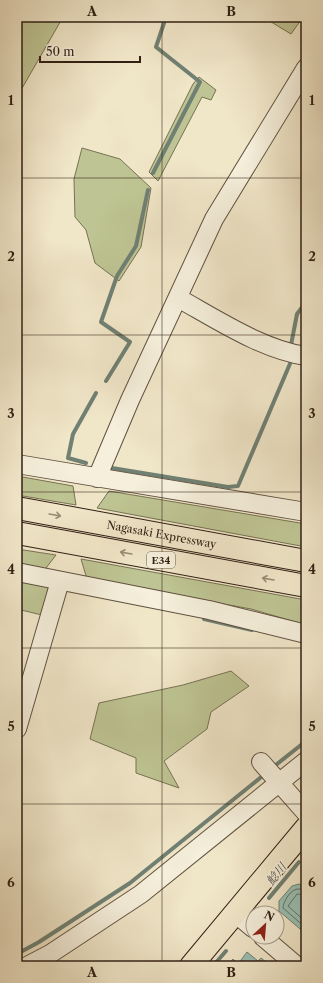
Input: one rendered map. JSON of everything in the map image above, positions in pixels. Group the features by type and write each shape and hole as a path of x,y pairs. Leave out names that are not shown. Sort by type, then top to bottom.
{"main road":[{"name":"Nagasaki Expressway","path":"17,508 306,561"},
{"name":"E34","path":"17,533 306,586"},
{"path":"191,966 306,828"}],"street":[{"path":"97,478 130,400 214,220 306,68"},
{"path":"178,298 254,340 298,355 306,356"},
{"path":"17,464 306,512"},
{"path":"17,572 209,610 306,634"},
{"path":"17,729 60,581"},
{"path":"28,966 50,954 140,894 306,761"},
{"path":"261,762 306,813"},
{"path":"235,913 245,921"},
{"path":"272,945 297,966"}],"green space":[{"path":"17,17 63,17 17,97"},
{"path":"263,17 303,17 291,34"},
{"path":"199,77 216,90 211,100 202,97 158,181 149,172 193,84"},
{"path":"82,148 120,159 151,188 141,247 119,281 95,263 86,230 75,217 74,179"},
{"path":"17,476 73,486 76,505 17,495"},
{"path":"109,491 306,524 306,547 97,508"},
{"path":"17,549 56,555 43,572 17,567"},
{"path":"81,559 306,600 306,625 251,609 87,579"},
{"path":"17,581 49,587 42,615 17,609"},
{"path":"231,671 249,686 211,712 207,729 164,761 179,788 136,773 136,758 90,739 99,703 183,685"}],"water":[{"path":"299,884 306,887 306,934 285,916 285,905 279,905 279,901 292,886"},
{"path":"247,952 258,961 261,958 271,966 227,966 233,959 238,964"}],"waterway":[{"path":"153,173 200,82 156,47 166,17"},
{"path":"106,381 130,342 101,322 117,276 136,246 148,190"},
{"path":"291,345 297,314 306,302"},
{"path":"112,468 228,487 238,486 292,359"},
{"path":"86,463 68,458 73,434 96,393"},
{"path":"204,619 252,630"},
{"path":"272,768 306,741"},
{"path":"17,954 39,942 130,883 265,774"},
{"name":"鯰川","path":"269,898 299,862"},
{"name":"鯰川","path":"213,966 226,951"}]}
